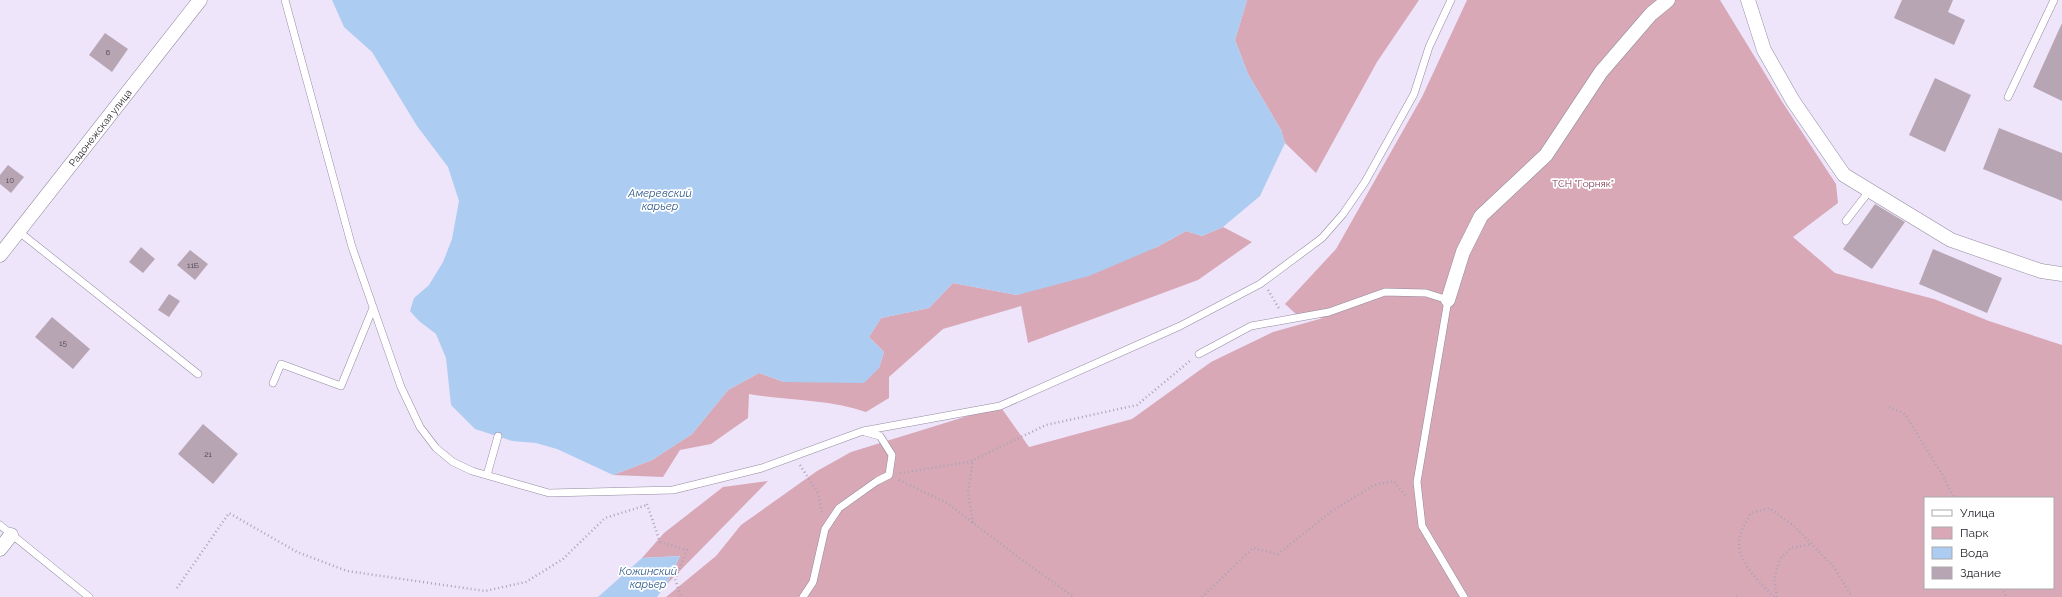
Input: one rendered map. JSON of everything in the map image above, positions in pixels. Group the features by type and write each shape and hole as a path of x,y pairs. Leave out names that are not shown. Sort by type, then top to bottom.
{"street":[{"name":"Радонежская улица","path":"0,255 200,0"},
{"path":"1448,300 1463,252 1481,216 1546,155 1601,72 1651,14 1668,0"},
{"path":"1748,0 1764,50 1793,101 1844,175 1951,240 2041,272 2062,274"},
{"path":"0,549 12,535"}],"lane":[{"path":"285,0 352,247 401,387 420,427 436,448 453,462 487,475 550,493 643,492 673,490 762,468 863,431 1000,406 1180,326 1260,284 1322,238 1344,214 1365,182 1414,94 1429,47 1451,0"},
{"path":"2008,97 2054,0"},
{"path":"1846,221 1870,190"},
{"path":"18,232 198,374"},
{"path":"2041,272 2062,281"},
{"path":"1199,354 1251,326 1329,312 1385,292 1426,294 1448,300 1417,482 1422,526 1464,597"},
{"path":"273,383 281,364 341,386 373,308"},
{"path":"803,597 812,582 825,529 839,508 877,481 890,475 892,455 880,436 863,431"},
{"path":"487,475 498,436"},
{"path":"0,526 89,597"}],"path":[{"path":"1268,290 1280,310"},
{"path":"890,475 974,460 1046,425 1137,404 1199,354"},
{"path":"1889,407 1905,414 1943,476 1954,497"},
{"path":"794,457 818,494 825,529"},
{"path":"973,523 968,493 974,460"},
{"path":"890,475 947,503 1074,597"},
{"path":"1202,597 1253,548 1278,554 1332,511 1374,485 1393,481 1421,513"},
{"path":"643,492 660,542 688,550 675,579 681,597"},
{"path":"177,588 229,513 297,552 347,571 485,590 526,582 563,559 605,518 648,505"},
{"path":"1774,597 1756,580 1742,558 1739,537 1751,513 1769,508 1779,513 1794,526 1834,567 1852,597"},
{"path":"1777,597 1774,579 1780,559 1791,548 1812,544"}],"green space":[{"path":"1247,0 1419,0 1377,62 1316,173 1285,143 1281,130 1248,74 1235,40"},
{"name":"ТСН \"Горняк\"","path":"1467,0 1720,0 1781,100 1836,184 1838,203 1793,237 1835,273 1934,299 1989,321 2062,345 2062,597 666,597 716,556 741,525 817,471 851,452 1000,406 1029,447 1132,419 1211,362 1273,332 1323,318 1297,315 1285,304 1336,249 1422,97"},
{"path":"1223,227 1252,242 1198,280 1028,343 1021,306 943,329 889,377 889,398 866,412 823,402 749,394 748,418 711,444 680,450 663,477 613,475 652,460 692,434 728,390 759,373 784,382 879,368 884,352 869,337 881,318 929,308 953,283 1017,295 1157,247 1186,231 1202,236"},
{"path":"768,481 667,584 680,556 642,558 664,533 723,487"}],"water":[{"name":"Амеревский карьер","path":"332,0 1247,0 1235,40 1248,74 1281,130 1285,143 1260,196 1223,227 1202,236 1186,231 1157,247 1089,276 1017,295 953,283 929,308 881,318 869,337 884,352 879,368 864,383 784,382 759,373 728,390 692,434 652,460 613,475 557,449 536,443 512,441 475,429 451,405 446,358 436,334 419,321 410,311 414,298 429,285 443,262 452,239 459,201 448,167 417,126 372,52 344,27"},
{"name":"Кожинский карьер","path":"680,556 667,584 657,597 598,597 642,558"}],"building":[{"path":"1902,0 1953,0 1948,12 1965,20 1954,45 1894,18"},
{"path":"2062,23 2062,101 2033,87"},
{"path":"105,33 128,49 112,72 89,55"},
{"path":"1935,78 1971,95 1945,152 1909,135"},
{"path":"1999,128 2062,153 2062,201 1983,169"},
{"path":"8,165 24,177 11,193 0,184 0,175"},
{"path":"1875,204 1905,222 1872,269 1843,249"},
{"path":"141,247 155,259 143,273 129,262"},
{"path":"1933,249 2002,278 1987,313 1919,284"},
{"path":"190,250 208,264 195,280 177,265"},
{"path":"169,294 180,301 169,317 158,310"},
{"path":"52,317 90,349 73,369 35,337"},
{"path":"203,424 238,454 213,484 178,454"}]}
